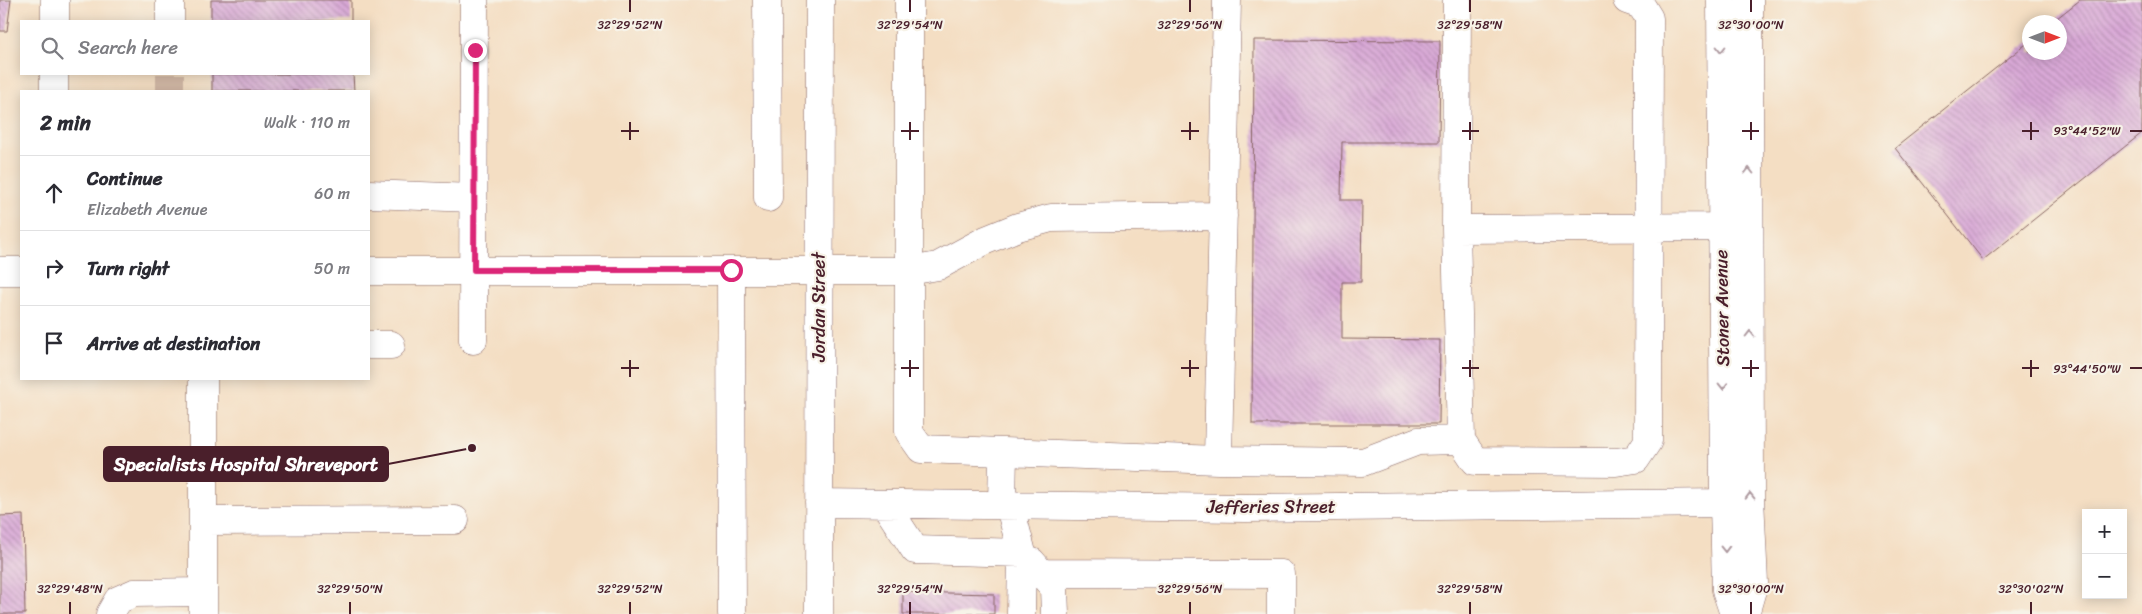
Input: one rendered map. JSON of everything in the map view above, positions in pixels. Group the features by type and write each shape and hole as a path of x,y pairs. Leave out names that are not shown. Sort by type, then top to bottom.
{"street":[{"path":"54,20 55,0"},
{"path":"170,0 170,20"},
{"path":"473,340 474,0"},
{"path":"767,0 768,198"},
{"name":"Jordan Street","path":"819,614 820,0"},
{"path":"909,0 909,432 921,449 1218,460 1363,462 1418,441 1460,440"},
{"path":"1218,460 1227,0"},
{"path":"1457,0 1456,229 1460,440 1475,461 1616,462 1636,459 1648,441 1649,18 1641,5 1627,0"},
{"name":"Stoner Avenue","path":"1721,0 1724,504 1726,590 1734,614"},
{"name":"Stoner Avenue","path":"1745,614 1754,583 1750,498 1749,0"},
{"path":"54,75 54,90"},
{"path":"370,194 473,198"},
{"path":"370,271 909,271 938,266 1010,230 1051,218 1222,216"},
{"path":"1456,229 1721,227"},
{"path":"731,270 732,614"},
{"path":"0,271 20,271"},
{"path":"110,614 118,600 134,593 203,603 203,380"},
{"path":"1003,452 1006,506 1022,553 1021,614"},
{"name":"Jefferies Street","path":"819,504 1245,508 1724,504"},
{"path":"885,504 915,550 1022,553 1043,573 1054,588 1055,614"},
{"path":"203,520 456,520"},
{"path":"1043,573 1280,574 1281,614"}],"building":[{"path":"0,0 11,0 7,31 0,31"},
{"path":"211,0 351,0 351,20 211,20"},
{"path":"2080,0 2142,0 2142,133 1983,260 1895,148 2022,47 2022,60 2067,60 2067,15 2061,15"},
{"path":"1254,40 1440,41 1439,142 1342,142 1341,200 1362,200 1361,282 1342,282 1342,339 1440,340 1439,424 1252,424"},
{"path":"212,75 353,75 354,90 212,90"},
{"path":"23,515 25,614 0,614 0,516"},
{"path":"903,592 994,594 994,614 903,614"}],"tunnel":[{"path":"170,75 170,90"}],"place":[{"name":"Specialists Hospital Shreveport","path":"472,448"}],"route":[{"path":"475,50 474,270 731,270"}]}
